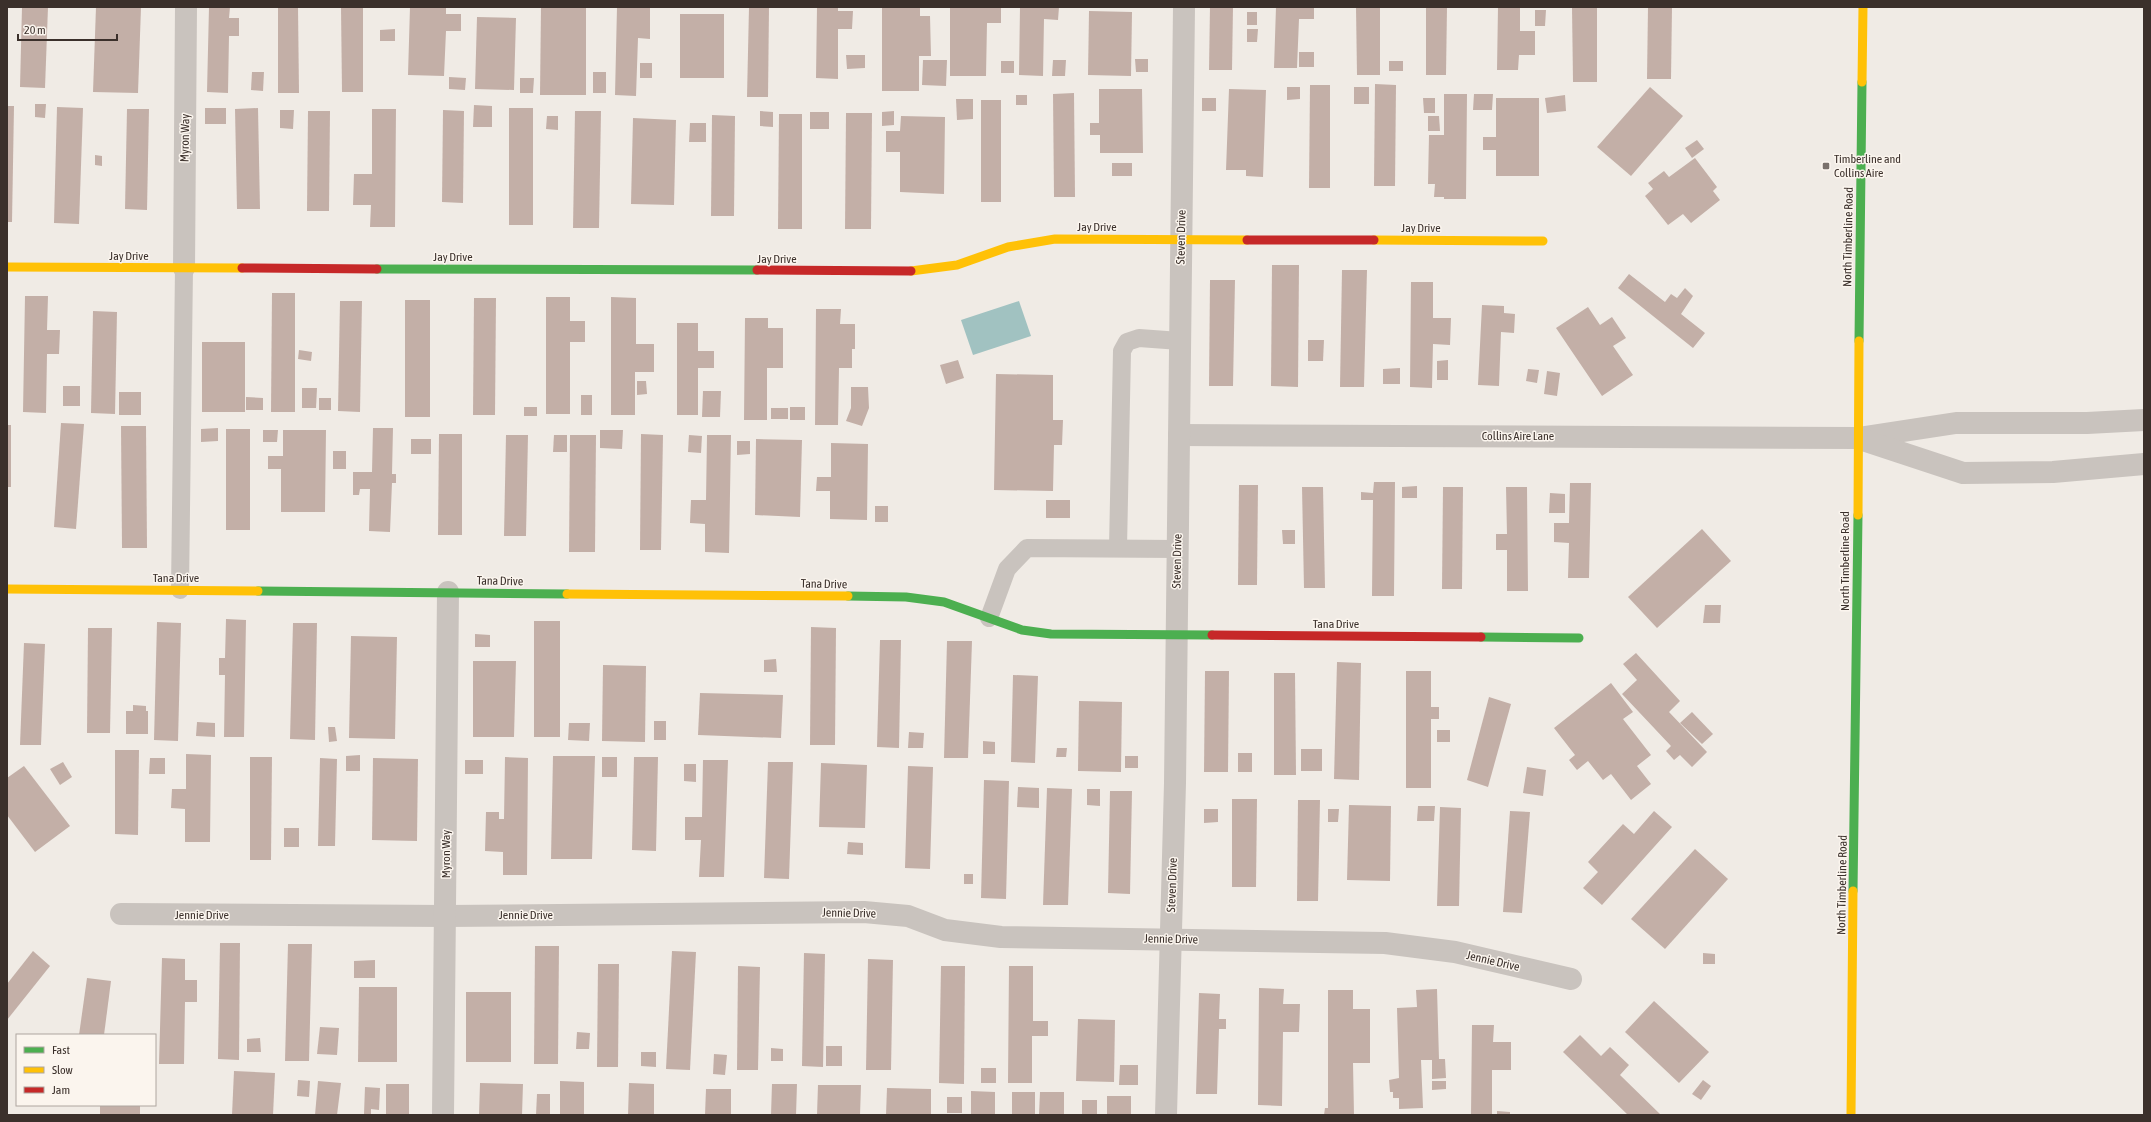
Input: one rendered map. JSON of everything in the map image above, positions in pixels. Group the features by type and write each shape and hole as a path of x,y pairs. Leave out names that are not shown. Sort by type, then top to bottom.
{"street":[{"name":"Myron Way","path":"184,268 186,7"},
{"name":"Steven Drive","path":"1166,1115 1175,783 1184,7"},
{"name":"North Timberline Road","path":"1851,1115 1863,7"},
{"name":"Jay Drive","path":"7,267 920,271 958,265 1008,247 1055,239 1543,241"},
{"path":"1858,438 1956,423 2087,423 2144,420"},
{"name":"Collins Aire Lane","path":"1179,435 1858,438"},
{"path":"1858,438 1963,473 2053,472 2144,464"},
{"name":"Tana Drive","path":"7,589 906,597 944,602 1022,630 1050,634 1579,638"},
{"name":"Myron Way","path":"443,1115 448,592"},
{"name":"Jennie Drive","path":"121,914 446,916 864,912 908,916 945,930 1001,937 1385,943 1454,952 1571,979"}],"lane":[{"path":"180,590 184,268"},
{"path":"1118,548 1122,350 1127,342 1139,338 1180,341"},
{"path":"989,618 1007,569 1027,548 1178,549"}],"water":[{"path":"1019,301 1031,336 973,355 961,320"}],"building":[{"path":"22,7 48,7 45,88 20,87"},
{"path":"96,7 141,7 138,93 93,92"},
{"path":"209,7 230,7 229,18 239,18 239,36 229,36 228,93 207,92"},
{"path":"278,7 298,7 299,93 278,93"},
{"path":"341,7 363,7 363,92 342,92"},
{"path":"410,7 446,7 446,14 461,14 461,31 446,31 444,76 408,75"},
{"path":"541,7 586,7 586,95 540,95"},
{"path":"617,7 650,8 650,39 638,38 636,96 615,95"},
{"path":"749,7 769,7 768,97 747,97"},
{"path":"817,7 838,7 838,11 853,11 852,29 838,29 838,79 816,78"},
{"path":"882,7 920,7 920,16 930,16 931,56 919,56 919,91 882,91"},
{"path":"950,7 1001,7 1001,23 987,23 986,76 950,76"},
{"path":"1020,7 1059,7 1058,20 1044,19 1043,76 1019,75"},
{"path":"1210,7 1233,7 1232,70 1209,70"},
{"path":"1276,7 1314,7 1314,19 1299,19 1297,68 1274,68"},
{"path":"1356,7 1380,7 1380,75 1357,75"},
{"path":"1426,7 1447,7 1446,75 1426,75"},
{"path":"1498,7 1520,7 1520,31 1535,31 1535,55 1519,55 1518,70 1497,70"},
{"path":"1572,7 1597,7 1597,82 1573,82"},
{"path":"1648,7 1672,7 1671,79 1647,79"},
{"path":"1535,10 1546,10 1545,26 1535,26"},
{"path":"1089,11 1132,12 1131,76 1088,75"},
{"path":"1247,12 1257,12 1257,25 1247,25"},
{"path":"680,14 724,14 724,78 680,78"},
{"path":"477,17 516,18 514,90 475,89"},
{"path":"395,29 395,41 380,41 380,30"},
{"path":"1247,29 1258,29 1257,42 1247,42"},
{"path":"1299,52 1314,52 1314,67 1299,67"},
{"path":"846,55 865,55 865,68 847,69"},
{"path":"1135,59 1148,59 1148,72 1136,72"},
{"path":"923,60 947,60 946,86 922,85"},
{"path":"1053,60 1066,60 1065,76 1052,76"},
{"path":"1001,61 1014,61 1014,73 1001,73"},
{"path":"1389,61 1403,61 1403,71 1389,71"},
{"path":"640,63 652,63 652,78 640,78"},
{"path":"252,72 264,72 263,91 251,90"},
{"path":"593,72 606,72 606,93 593,93"},
{"path":"449,77 466,78 465,90 449,89"},
{"path":"520,78 534,78 533,93 520,93"},
{"path":"1375,84 1396,85 1395,186 1374,186"},
{"path":"1310,85 1330,85 1330,188 1309,188"},
{"path":"1287,87 1300,87 1300,99 1287,100"},
{"path":"1354,87 1369,87 1369,104 1354,104"},
{"path":"1650,87 1683,116 1631,176 1597,147"},
{"path":"1099,89 1142,89 1143,153 1100,153 1100,135 1090,135 1090,123 1099,123"},
{"path":"1229,89 1266,90 1263,177 1246,176 1246,170 1226,170"},
{"path":"1074,93 1075,197 1054,197 1053,94"},
{"path":"1444,94 1467,94 1466,199 1444,199 1444,197 1434,197 1435,184 1428,184 1429,135 1444,135"},
{"path":"1474,94 1493,94 1492,110 1473,110"},
{"path":"1016,95 1027,95 1027,105 1016,105"},
{"path":"1565,95 1566,111 1547,113 1545,98"},
{"path":"1202,98 1216,98 1216,111 1202,111"},
{"path":"1423,98 1435,98 1435,113 1424,113"},
{"path":"1496,98 1539,98 1539,176 1496,176 1496,150 1483,150 1483,137 1496,137"},
{"path":"956,99 973,99 973,119 957,120"},
{"path":"981,100 1001,100 1001,202 981,202"},
{"path":"35,104 46,104 45,118 35,117"},
{"path":"474,105 492,106 492,127 473,127"},
{"path":"7,106 14,106 12,222 7,222"},
{"path":"57,107 83,108 79,224 54,223"},
{"path":"205,108 226,108 226,124 205,124"},
{"path":"258,108 260,209 237,209 235,109"},
{"path":"509,108 533,108 533,225 509,225"},
{"path":"127,109 149,109 147,210 125,209"},
{"path":"372,109 396,109 395,227 370,227 371,205 353,205 354,174 372,174"},
{"path":"280,110 294,110 293,129 280,128"},
{"path":"443,110 464,111 463,203 442,202"},
{"path":"308,111 330,111 329,211 307,211"},
{"path":"575,111 601,111 599,228 573,228"},
{"path":"760,111 773,112 773,127 760,126"},
{"path":"894,111 894,125 882,126 882,112"},
{"path":"810,112 829,112 829,129 810,129"},
{"path":"846,113 872,113 871,229 845,229"},
{"path":"779,114 802,114 802,229 778,229"},
{"path":"712,115 735,116 734,216 711,216"},
{"path":"547,116 558,116 558,130 546,129"},
{"path":"901,116 945,117 944,194 900,192 900,152 886,152 886,131 900,131"},
{"path":"1428,116 1439,116 1440,131 1428,131"},
{"path":"633,118 676,120 674,205 631,204"},
{"path":"690,123 706,123 706,142 689,142"},
{"path":"1697,140 1704,149 1692,158 1685,148"},
{"path":"95,155 102,156 102,166 95,165"},
{"path":"1695,158 1717,187 1713,191 1720,200 1691,223 1683,214 1668,225 1645,196 1653,189 1648,183 1664,171 1669,177"},
{"path":"1112,163 1132,163 1132,176 1112,176"},
{"path":"1272,265 1299,265 1298,387 1271,386"},
{"path":"1342,270 1367,270 1364,387 1340,387"},
{"path":"1629,274 1665,302 1671,294 1677,298 1685,288 1693,296 1681,314 1705,333 1693,348 1618,288"},
{"path":"1210,280 1235,280 1233,386 1209,386"},
{"path":"1411,282 1433,282 1433,318 1451,318 1450,345 1433,344 1432,388 1410,387"},
{"path":"272,293 295,293 295,412 271,412"},
{"path":"25,296 48,296 47,330 60,330 59,354 47,354 46,413 23,412"},
{"path":"546,297 570,297 570,321 585,321 585,342 570,342 570,414 546,414"},
{"path":"611,297 636,298 636,344 654,344 654,372 635,372 635,415 611,415"},
{"path":"474,298 496,298 495,415 473,415"},
{"path":"405,300 430,300 430,417 405,417"},
{"path":"340,301 362,301 360,412 338,411"},
{"path":"1482,305 1504,306 1504,313 1515,314 1514,333 1501,332 1499,386 1478,385"},
{"path":"1588,307 1600,325 1612,317 1626,338 1613,346 1633,375 1602,396 1556,328"},
{"path":"816,309 841,309 840,324 855,324 855,349 852,349 852,368 839,368 838,425 815,425"},
{"path":"93,311 117,312 115,414 91,413"},
{"path":"745,318 768,318 768,328 783,328 783,368 767,368 767,420 744,420"},
{"path":"677,323 698,323 698,351 714,351 714,368 698,368 698,415 677,415"},
{"path":"1308,340 1324,340 1323,361 1308,361"},
{"path":"202,342 245,342 245,412 202,412"},
{"path":"299,350 312,352 311,361 298,359"},
{"path":"958,360 964,378 946,384 940,365"},
{"path":"1448,360 1448,380 1437,380 1437,361"},
{"path":"1400,368 1400,384 1383,384 1383,369"},
{"path":"1528,369 1539,370 1537,383 1526,381"},
{"path":"1547,371 1560,373 1557,396 1544,394"},
{"path":"996,374 1053,375 1053,420 1063,420 1062,445 1054,445 1053,491 994,490"},
{"path":"637,381 646,381 647,394 637,395"},
{"path":"63,386 80,386 80,406 63,406"},
{"path":"851,387 868,387 869,408 862,426 846,421 851,408"},
{"path":"302,388 317,388 316,408 302,408"},
{"path":"703,391 721,391 720,417 702,417"},
{"path":"119,392 141,392 141,415 119,415"},
{"path":"581,395 592,395 592,415 581,415"},
{"path":"246,397 263,398 263,410 246,410"},
{"path":"319,398 331,398 331,410 319,410"},
{"path":"524,407 537,407 537,416 524,416"},
{"path":"790,407 805,407 805,420 790,420"},
{"path":"771,408 788,408 788,419 771,419"},
{"path":"61,423 84,424 76,529 54,527"},
{"path":"7,425 11,425 11,487 7,487"},
{"path":"121,426 146,426 147,548 122,548"},
{"path":"218,428 218,441 201,442 201,429"},
{"path":"373,428 393,428 392,474 396,474 396,483 392,483 390,532 369,531 370,489 360,489 359,495 353,495 353,472 372,472"},
{"path":"226,429 250,429 250,530 226,530"},
{"path":"263,430 278,430 277,442 263,442"},
{"path":"283,430 326,430 325,512 281,512 281,469 268,469 268,456 283,456"},
{"path":"600,430 623,430 622,449 600,448"},
{"path":"439,434 462,434 462,535 438,535"},
{"path":"641,434 663,435 661,550 640,550"},
{"path":"506,435 528,435 526,536 504,536"},
{"path":"554,435 567,435 567,452 553,452"},
{"path":"570,435 596,435 595,552 569,552"},
{"path":"689,435 702,436 701,453 688,452"},
{"path":"707,435 731,435 729,553 705,552 705,524 690,523 691,500 706,500"},
{"path":"411,439 431,439 431,454 411,454"},
{"path":"756,439 802,440 800,517 755,515"},
{"path":"737,441 750,441 750,454 737,455"},
{"path":"831,443 868,444 867,520 830,519 830,491 816,491 817,477 831,477"},
{"path":"333,451 346,451 346,469 333,469"},
{"path":"1374,482 1395,482 1394,596 1372,596 1373,500 1361,500 1361,492 1373,493"},
{"path":"1570,483 1591,483 1589,578 1568,578 1569,543 1554,542 1554,523 1569,523"},
{"path":"1239,485 1258,485 1257,585 1238,585"},
{"path":"1417,486 1417,498 1402,498 1402,487"},
{"path":"1302,487 1323,487 1325,588 1304,588"},
{"path":"1443,487 1463,487 1462,589 1442,589"},
{"path":"1506,487 1527,487 1528,591 1507,591 1507,550 1496,550 1496,534 1507,534"},
{"path":"1550,493 1565,494 1565,513 1549,513"},
{"path":"1046,500 1070,500 1070,518 1046,518"},
{"path":"875,506 888,506 888,522 875,522"},
{"path":"1702,529 1731,561 1657,628 1628,597"},
{"path":"1282,530 1295,530 1295,544 1283,544"},
{"path":"1705,605 1721,605 1720,623 1703,623"},
{"path":"226,619 246,620 244,737 224,737 225,675 219,675 219,658 225,658"},
{"path":"534,621 560,621 560,737 534,737"},
{"path":"157,622 181,623 178,741 154,740"},
{"path":"293,623 317,623 315,740 290,739"},
{"path":"811,627 836,628 835,745 810,745"},
{"path":"88,628 112,628 110,733 87,733"},
{"path":"475,634 490,635 490,647 475,647"},
{"path":"351,636 397,637 395,739 349,738"},
{"path":"880,640 901,640 899,748 877,747"},
{"path":"947,641 972,641 968,758 944,758"},
{"path":"24,643 45,644 41,745 20,745"},
{"path":"1636,653 1680,701 1669,712 1707,752 1692,767 1680,755 1674,760 1666,751 1671,746 1622,694 1637,680 1623,664"},
{"path":"776,659 777,672 764,672 764,660"},
{"path":"473,661 516,661 514,737 473,737"},
{"path":"1337,662 1361,663 1359,780 1334,779"},
{"path":"603,665 646,666 645,742 602,741"},
{"path":"1205,671 1229,671 1228,772 1204,772"},
{"path":"1406,671 1431,671 1431,707 1439,707 1439,719 1431,719 1431,788 1406,788"},
{"path":"1274,673 1295,673 1296,775 1274,775"},
{"path":"1013,675 1038,676 1035,763 1011,762"},
{"path":"1611,683 1633,712 1623,719 1651,755 1637,766 1651,784 1631,800 1611,774 1603,780 1588,761 1577,770 1569,760 1575,755 1554,728"},
{"path":"700,693 783,695 781,738 698,735"},
{"path":"1489,697 1511,704 1488,787 1467,780"},
{"path":"1079,701 1122,702 1121,772 1078,771"},
{"path":"133,705 146,706 146,711 148,711 148,734 126,734 126,711 133,711"},
{"path":"1692,712 1713,734 1702,744 1680,723"},
{"path":"654,721 666,721 666,740 654,740"},
{"path":"197,722 215,723 215,737 196,736"},
{"path":"569,723 590,723 589,741 568,740"},
{"path":"328,727 335,727 337,741 329,742"},
{"path":"1437,730 1450,730 1450,742 1437,742"},
{"path":"909,732 924,733 923,748 908,748"},
{"path":"983,741 995,742 995,754 983,754"},
{"path":"1057,748 1067,748 1066,757 1056,757"},
{"path":"1301,749 1322,749 1322,771 1301,771"},
{"path":"115,750 139,750 138,835 115,834"},
{"path":"1238,753 1252,753 1252,772 1238,772"},
{"path":"186,754 211,755 210,842 185,842 185,809 171,808 172,789 186,789"},
{"path":"360,755 360,771 346,771 346,756"},
{"path":"553,756 595,756 592,859 551,859"},
{"path":"1125,756 1138,756 1138,768 1125,768"},
{"path":"250,757 272,757 271,860 250,860"},
{"path":"505,757 528,758 527,875 503,875 503,852 485,851 486,812 499,812 499,819 504,819"},
{"path":"602,757 617,757 617,777 602,777"},
{"path":"634,757 658,757 656,851 632,850"},
{"path":"150,758 165,758 165,774 149,774"},
{"path":"320,758 337,759 335,846 318,846"},
{"path":"373,758 418,759 417,841 372,840"},
{"path":"465,760 483,760 483,774 465,774"},
{"path":"703,760 728,760 724,877 699,877 701,840 685,840 685,817 702,817"},
{"path":"63,762 72,777 60,785 50,769"},
{"path":"768,762 793,762 789,879 764,878"},
{"path":"821,763 867,765 865,828 819,827"},
{"path":"684,764 696,764 696,782 684,781"},
{"path":"24,766 70,826 35,852 7,815 7,778"},
{"path":"908,766 933,767 930,869 905,868"},
{"path":"1527,767 1546,770 1543,796 1523,793"},
{"path":"984,780 1009,781 1006,899 981,898"},
{"path":"1018,787 1039,788 1039,808 1017,807"},
{"path":"1047,788 1072,789 1068,905 1043,905"},
{"path":"1087,789 1100,789 1100,806 1087,805"},
{"path":"1110,791 1132,791 1130,894 1108,893"},
{"path":"1232,799 1257,799 1256,887 1232,887"},
{"path":"1298,800 1320,800 1318,901 1297,901"},
{"path":"1349,805 1391,806 1390,881 1347,880"},
{"path":"1418,806 1435,806 1434,821 1417,821"},
{"path":"1440,807 1461,808 1459,906 1437,906"},
{"path":"1204,809 1218,809 1218,822 1204,823"},
{"path":"1328,809 1339,809 1338,822 1328,822"},
{"path":"1510,811 1530,812 1522,913 1503,912"},
{"path":"1654,811 1672,827 1602,905 1583,888 1598,872 1588,862 1623,824 1634,834"},
{"path":"284,828 299,828 299,847 284,847"},
{"path":"848,842 863,843 863,855 847,854"},
{"path":"1695,849 1728,879 1665,949 1631,919"},
{"path":"964,874 973,874 973,884 964,884"},
{"path":"220,943 240,943 239,1060 218,1059"},
{"path":"288,944 312,944 309,1061 285,1061"},
{"path":"535,946 559,946 558,1064 534,1064"},
{"path":"33,951 50,966 7,1020 7,984"},
{"path":"672,951 696,952 690,1070 666,1069"},
{"path":"804,953 825,954 823,1067 802,1066"},
{"path":"1703,953 1715,954 1715,964 1703,964"},
{"path":"162,958 185,959 185,980 197,980 197,1002 185,1002 184,1064 159,1064"},
{"path":"868,959 893,960 891,1070 866,1070"},
{"path":"375,960 375,978 354,978 354,961"},
{"path":"598,964 619,964 618,1067 597,1067"},
{"path":"738,966 760,967 758,1070 737,1070"},
{"path":"941,966 965,966 964,1084 939,1083"},
{"path":"1009,966 1033,966 1033,1021 1048,1021 1048,1036 1032,1036 1032,1083 1008,1083"},
{"path":"87,978 111,981 104,1034 79,1034"},
{"path":"359,987 397,987 397,1062 358,1062"},
{"path":"1259,988 1284,989 1283,1004 1300,1004 1299,1032 1283,1032 1282,1106 1258,1105"},
{"path":"1437,989 1439,1059 1445,1059 1446,1078 1432,1079 1432,1060 1421,1060 1423,1108 1399,1109 1399,1098 1393,1098 1393,1092 1390,1092 1389,1080 1399,1078 1397,1008 1417,1007 1416,990"},
{"path":"1328,990 1353,990 1353,1009 1370,1009 1370,1063 1353,1063 1354,1115 1324,1115 1325,1108 1328,1108"},
{"path":"466,992 511,992 511,1062 466,1062"},
{"path":"1199,993 1220,994 1219,1019 1226,1019 1226,1029 1219,1029 1217,1094 1196,1094"},
{"path":"1654,1001 1709,1052 1679,1083 1625,1032"},
{"path":"1078,1019 1115,1020 1114,1082 1076,1081"},
{"path":"1472,1025 1494,1025 1493,1042 1511,1042 1511,1070 1492,1070 1492,1115 1471,1115"},
{"path":"320,1027 339,1028 337,1055 317,1054"},
{"path":"577,1032 590,1033 589,1049 576,1049"},
{"path":"1580,1035 1601,1056 1610,1047 1629,1065 1620,1075 1661,1115 1628,1115 1563,1052"},
{"path":"260,1038 261,1052 247,1052 247,1039"},
{"path":"826,1046 842,1046 842,1066 826,1066"},
{"path":"771,1048 783,1049 783,1061 771,1061"},
{"path":"641,1052 656,1052 656,1067 641,1066"},
{"path":"714,1054 727,1055 725,1075 713,1074"},
{"path":"1120,1065 1138,1065 1138,1085 1119,1085"},
{"path":"981,1068 996,1068 996,1083 981,1083"},
{"path":"234,1071 275,1073 273,1115 232,1115"},
{"path":"298,1080 310,1081 309,1097 297,1096"},
{"path":"1703,1080 1711,1086 1701,1100 1692,1094"},
{"path":"318,1081 341,1083 337,1115 315,1115"},
{"path":"560,1081 584,1082 584,1115 560,1115"},
{"path":"1432,1081 1446,1081 1446,1089 1432,1090"},
{"path":"480,1083 523,1084 522,1115 479,1115"},
{"path":"629,1083 654,1084 654,1115 628,1115"},
{"path":"386,1084 409,1084 409,1115 386,1115"},
{"path":"772,1084 797,1084 796,1115 771,1115"},
{"path":"818,1085 861,1085 860,1115 817,1115"},
{"path":"365,1087 380,1088 379,1110 371,1109 371,1114 364,1114"},
{"path":"887,1088 931,1089 931,1115 886,1115"},
{"path":"706,1089 731,1089 731,1115 705,1115"},
{"path":"971,1091 995,1092 995,1115 971,1115"},
{"path":"1012,1092 1035,1092 1035,1114 1012,1114"},
{"path":"1040,1092 1064,1092 1064,1115 1039,1115"},
{"path":"537,1094 550,1094 550,1115 536,1115"},
{"path":"1107,1096 1131,1096 1131,1115 1107,1115"},
{"path":"947,1097 962,1097 962,1113 947,1113"},
{"path":"1082,1100 1097,1100 1097,1115 1082,1115"},
{"path":"100,1106 140,1106 140,1115 100,1115"},
{"path":"1497,1111 1510,1112 1510,1115 1497,1115"}],"traffic: fast":[{"path":"1859,341 1862,82"},
{"path":"377,269 757,270"},
{"path":"1853,891 1858,515"},
{"path":"258,591 567,594"},
{"path":"848,596 906,597 944,602 1022,630 1051,634 1212,635"},
{"path":"1481,637 1579,638"}],"traffic: slow":[{"path":"1862,82 1863,7"},
{"path":"911,271 957,265 1008,247 1055,239 1247,240"},
{"path":"1374,240 1543,241"},
{"path":"7,267 242,268"},
{"path":"1858,515 1859,341"},
{"path":"7,589 258,591"},
{"path":"567,594 848,596"},
{"path":"1851,1115 1853,891"}],"traffic: jam":[{"path":"1247,240 1374,240"},
{"path":"242,268 377,269"},
{"path":"757,270 911,271"},
{"path":"1212,635 1481,637"}],"place":[{"name":"Timberline and Collins Aire","path":"1826,166"}]}
